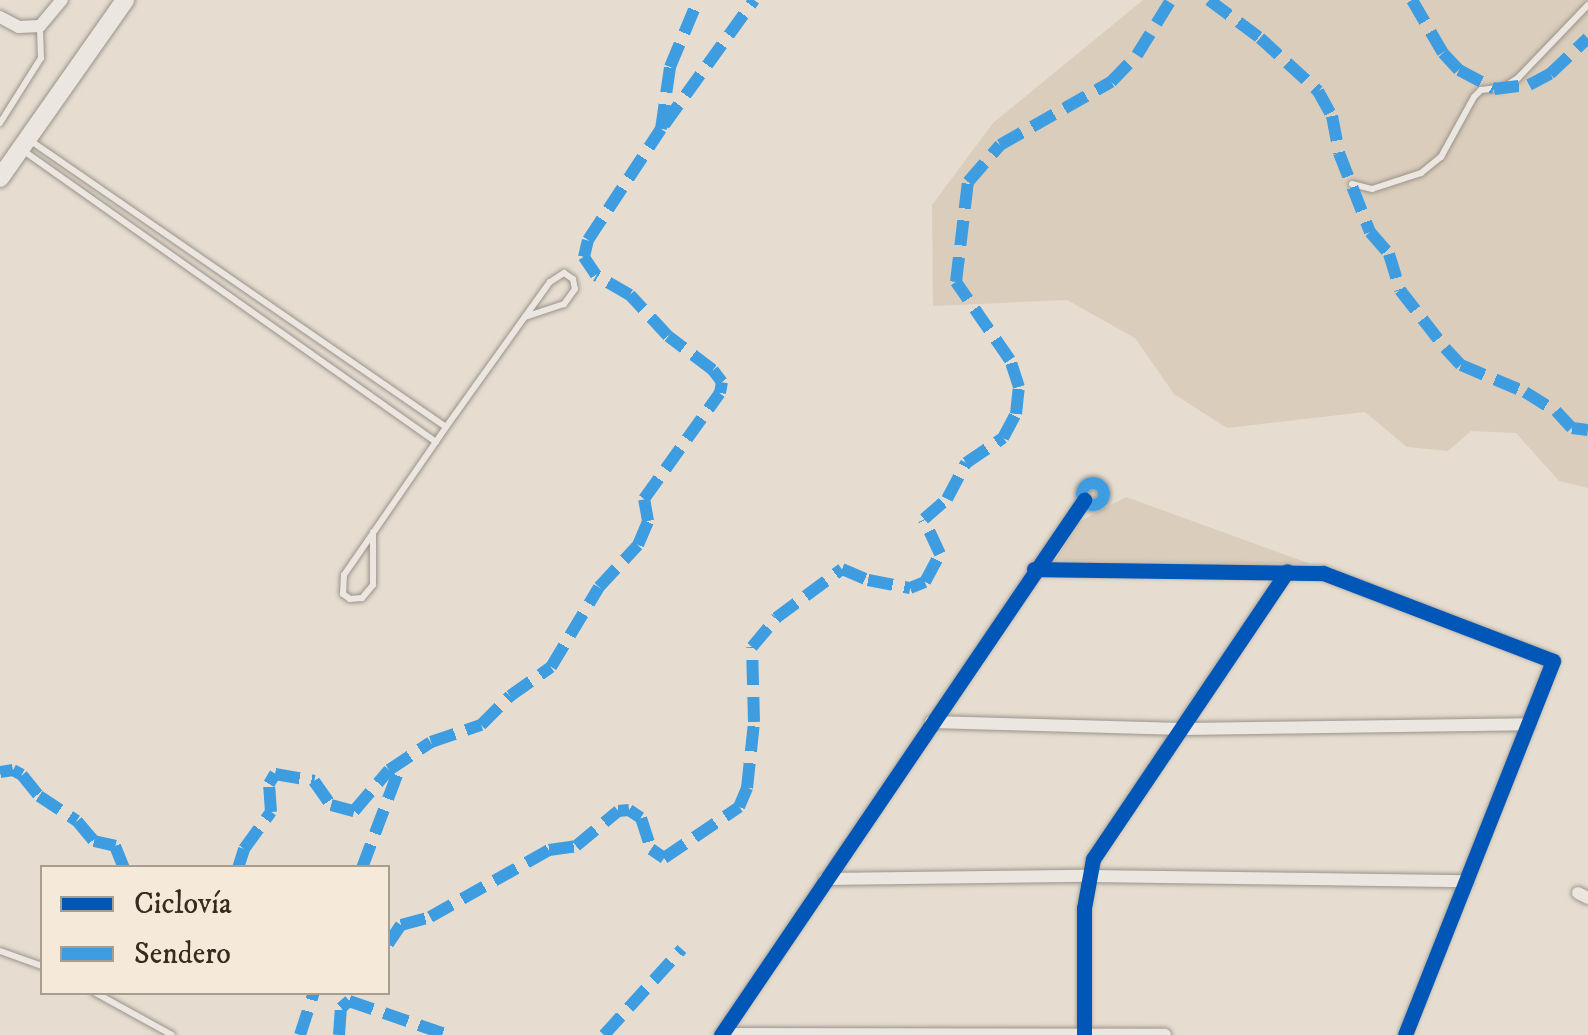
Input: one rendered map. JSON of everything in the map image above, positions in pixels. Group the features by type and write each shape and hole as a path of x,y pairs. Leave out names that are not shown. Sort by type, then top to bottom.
{"street":[{"path":"0,17 19,27 40,26 62,0"},
{"path":"0,178 125,0"},
{"path":"721,1034 1084,500"},
{"path":"1034,569 1323,573 1553,661 1406,1035"},
{"path":"1084,1035 1088,876 1098,851 1287,571"},
{"path":"931,722 1182,729 1529,724"},
{"path":"825,879 1088,876 1467,880"},
{"path":"721,1034 1165,1035"}],"lane":[{"path":"1352,184 1372,189 1421,173 1441,157 1474,97 1481,90 1504,87 1518,78 1588,5"},
{"path":"0,123 41,58 40,26"},
{"path":"24,144 446,427"},
{"path":"24,144 436,442"},
{"path":"374,532 373,585 362,598 350,599 343,594 344,575 446,427 525,317 557,274 573,279 574,290 564,304 525,317"},
{"path":"0,950 40,965"},
{"path":"99,995 172,1035"}],"shaded area":[{"path":"1143,0 1588,0 1588,488 1559,481 1516,433 1471,431 1448,451 1407,447 1365,412 1227,428 1174,394 1135,338 1067,300 933,306 932,205 993,123"},
{"path":"1126,497 1311,564 1055,560 1079,522"}],"marked path":[{"path":"239,865 244,849 271,812 269,784 275,774 314,781 331,805 354,811 389,770 431,742 481,725 510,696 551,667 599,587 638,545 648,521 644,499 720,393 722,382 713,370 668,336 630,295 596,275 584,257 588,240 661,129 670,67 698,0"},
{"path":"664,125 754,0"},
{"path":"390,941 401,925 430,917 549,850 576,846 618,811 629,810 641,818 651,849 664,858 739,807 747,788 754,722 752,647 776,618 842,569 868,580 910,588 925,582 940,554 924,519 947,499 966,463 1003,438 1016,414 1019,387 1010,360 956,282 968,182 1000,145 1111,82 1137,55 1171,0"},
{"path":"1209,0 1260,38 1318,91 1332,116 1339,153 1370,232 1389,254 1400,290 1445,348 1461,365 1525,392 1556,411 1572,428 1588,430"},
{"path":"1412,0 1443,53 1459,70 1494,89 1529,85 1550,74 1588,38"},
{"path":"1093,483 1101,486 1104,494 1101,502 1093,505 1085,502 1082,494 1085,486 1093,483"},
{"path":"363,865 401,764"},
{"path":"0,772 13,770 22,775 39,796 77,821 94,841 115,846 123,865"},
{"path":"604,1035 682,949"},
{"path":"300,1035 313,995"},
{"path":"339,1035 341,1008 349,1001 448,1035"}],"cycle path":[{"path":"721,1035 1084,500"},
{"path":"1034,569 1323,573 1553,661 1405,1035"},
{"path":"1084,1035 1084,908 1093,859 1287,571"}]}
